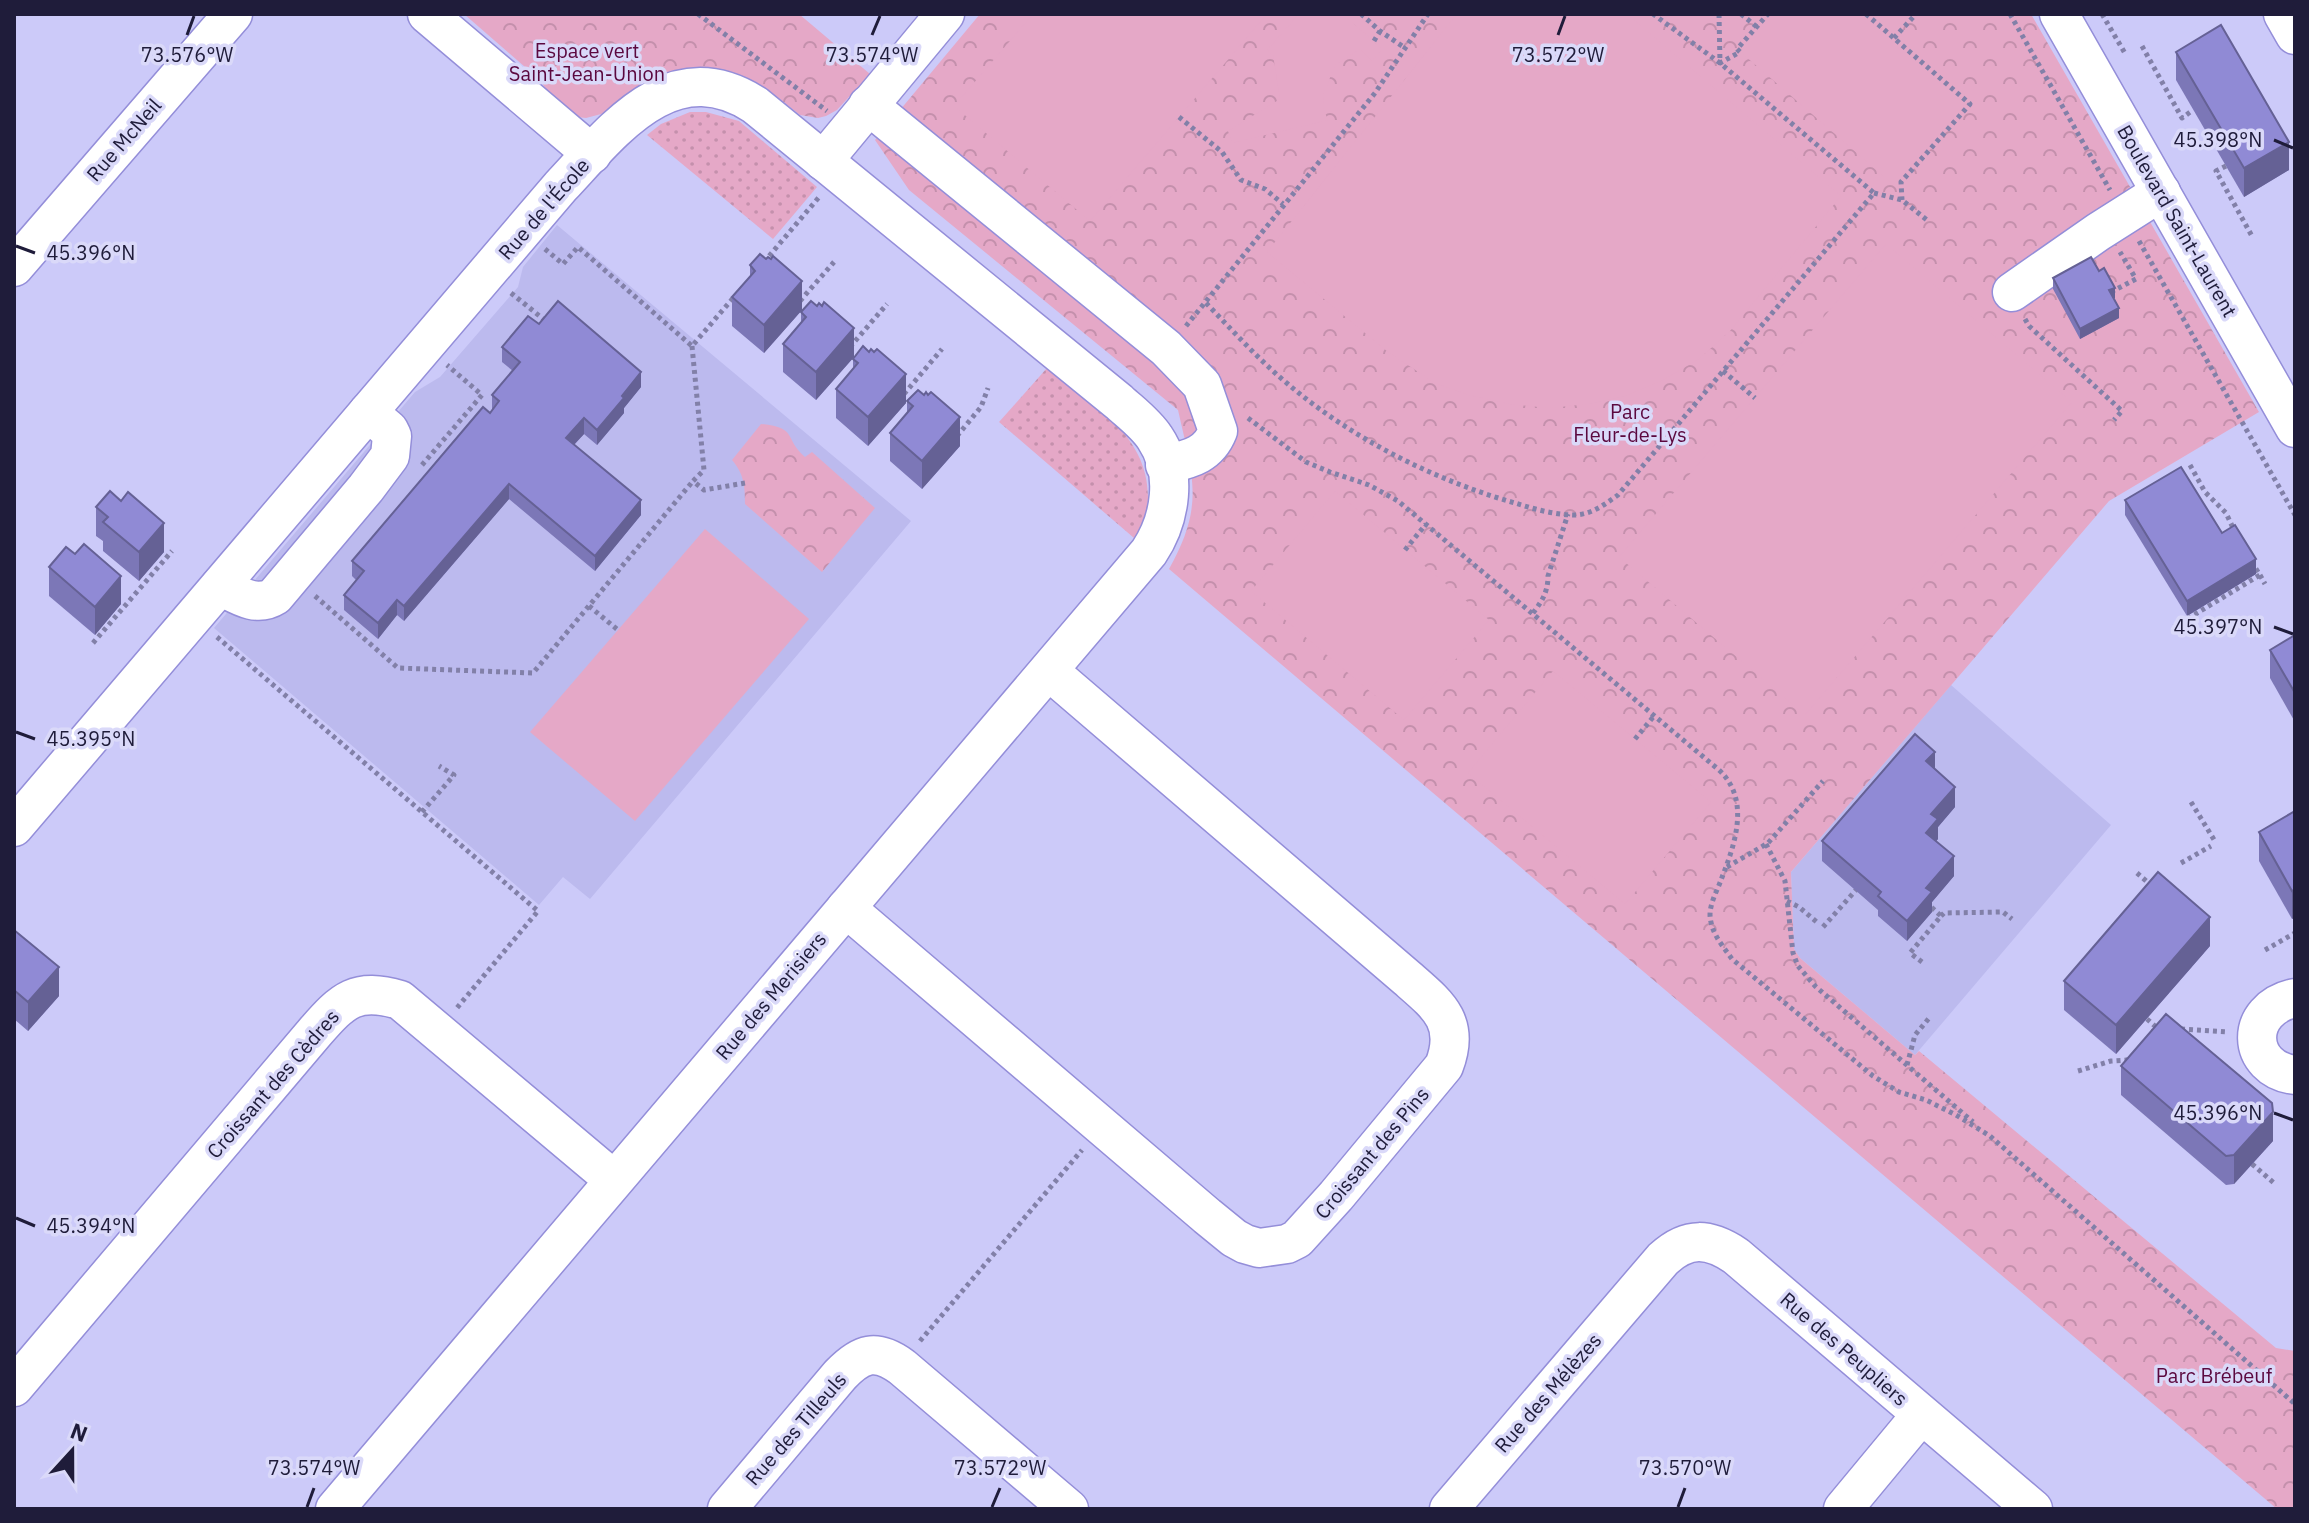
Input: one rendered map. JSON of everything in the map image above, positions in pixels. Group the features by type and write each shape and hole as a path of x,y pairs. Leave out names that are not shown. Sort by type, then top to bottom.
{"street":[{"name":"Rue McNeil","path":"14,267 233,14"},
{"path":"427,14 592,154"},
{"path":"824,175 868,105 945,14"},
{"name":"Boulevard Saint-Laurent","path":"2059,14 2295,428"},
{"path":"2283,14 2295,35"},
{"name":"Rue de l'École","path":"14,827 561,186 639,108 655,97 688,87 706,87 741,96 824,175 1141,422 1160,446 1165,465"},
{"path":"868,105 1145,330 1202,385 1218,431 1214,441 1197,457 1165,465"},
{"path":"2012,292 2161,192"},
{"name":"Rue des Merisiers","path":"335,1509 1158,539 1170,498 1165,465"},
{"name":"Croissant des Pins","path":"846,908 1234,1238 1259,1248 1287,1244 1297,1239 1326,1207 1444,1066 1451,1043 1446,1018 1438,1005 1049,671"},
{"name":"Croissant des Cèdres","path":"14,1387 304,1044 347,1000 380,994 400,1000 614,1180"},
{"path":"2295,998 2271,1007 2263,1017 2257,1042 2269,1065 2280,1072 2295,1075"},
{"name":"Rue des Peupliers","path":"1647,1278 1663,1259 1680,1246 1699,1242 1719,1245 1736,1256 2033,1509"},
{"name":"Rue des Mélèzes","path":"1449,1509 1647,1278"},
{"name":"Rue des Tilleuls","path":"727,1509 840,1375 859,1358 869,1355 882,1356 902,1367 1069,1509"},
{"path":"1843,1509 1921,1415"}],"path":[{"path":"698,14 832,114"},
{"path":"1361,14 1405,48"},
{"path":"1182,330 1375,93 1428,14"},
{"path":"1653,14 1720,63 1874,193 1902,200 1927,220"},
{"path":"1719,14 1720,63"},
{"path":"1741,14 1757,27"},
{"path":"1720,63 1740,52 1737,49 1768,14"},
{"path":"1866,14 1970,104 1901,182 1902,200"},
{"path":"1894,38 1916,14"},
{"path":"2010,14 2114,198"},
{"path":"2102,14 2126,55"},
{"path":"1374,41 1380,31"},
{"path":"2142,46 2182,118 2193,110"},
{"path":"1179,117 1222,152 1241,180 1265,189 1283,204"},
{"path":"2226,166 2216,171 2253,238"},
{"path":"756,272 824,175"},
{"path":"1206,303 1290,386 1379,446 1427,471 1487,495 1543,511 1575,515 1594,511 1618,495 1874,193"},
{"path":"2133,231 2295,515"},
{"path":"2111,292 2136,279 2114,241"},
{"path":"330,610 398,668 533,673 704,470 692,346 578,247 563,264 560,261"},
{"path":"797,305 834,262"},
{"path":"509,291 551,325"},
{"path":"692,346 736,295"},
{"path":"847,351 887,304"},
{"path":"2029,326 2122,411 2114,420"},
{"path":"900,398 942,349"},
{"path":"1723,371 1755,398"},
{"path":"954,440 981,407 988,388"},
{"path":"482,395 489,401"},
{"path":"1241,412 1306,462 1382,491 1398,501 1719,770 1732,785 1736,796 1737,831 1710,915 1715,936 1732,959 1873,1076 1899,1092 1926,1100 1956,1115 1990,1136"},
{"path":"2190,465 2205,492 2226,513 2238,539"},
{"path":"693,481 704,490 745,483"},
{"path":"1532,614 1545,596 1548,576 1568,514"},
{"path":"1405,550 1426,524"},
{"path":"93,643 153,569 172,551"},
{"path":"2248,557 2265,584"},
{"path":"2174,627 2260,575"},
{"path":"589,606 618,630"},
{"path":"208,630 538,911 450,1016"},
{"path":"1635,739 1654,716"},
{"path":"422,812 454,775 439,766"},
{"path":"1726,868 1766,844 1823,781"},
{"path":"2181,863 2213,845 2191,802"},
{"path":"1766,844 1785,881 1793,953 1798,966 1815,986 2295,1404"},
{"path":"2137,873 2156,889"},
{"path":"1787,901 1821,925 1856,890"},
{"path":"1929,905 1941,916"},
{"path":"1922,962 1910,953 1944,913 2003,912 2012,919"},
{"path":"2265,950 2295,933"},
{"path":"1907,1065 1915,1035 1930,1017"},
{"path":"2147,1019 2156,1027 2147,1038"},
{"path":"2171,1028 2258,1035"},
{"path":"2078,1071 2111,1061 2127,1060 2137,1049"},
{"path":"912,1351 1090,1141"},
{"path":"2252,1164 2274,1183"}],"shaded area":[{"path":"557,225 911,521 590,899 563,877 539,905 214,628 415,392 440,377 518,287 523,267"},
{"path":"1951,685 2111,825 1915,1055 1800,958 1794,949 1791,872"}],"green space":[{"name":"Espace vert Saint-Jean-Union","path":"464,14 799,14 870,74 837,110 818,118 800,115 777,97 735,74 702,69 653,78 605,113 577,117 551,97 540,80"},
{"name":"Parc Fleur-de-Lys","path":"980,14 2031,14 2259,412 2109,501 1791,872 1794,949 1800,958 1915,1055 1919,1051 2276,1348 2295,1351 2295,1509 2277,1509 1169,569 1188,527 1193,491 1178,410 909,190 875,140"},
{"path":"1033,14 1267,14 1090,221 954,106"},
{"path":"1299,14 1343,14 1382,49 1372,61 1360,49 1335,65 1324,93 1323,108 1328,120 1232,143 1228,131 1280,99 1273,55 1267,50"},
{"path":"1457,14 1627,14 1841,196 1730,331 1699,359 1663,380 1625,396 1549,408 1509,404 1435,383 1388,352 1267,252"},
{"path":"1768,14 1866,14 1970,104 1897,188 1737,49"},
{"path":"690,112 706,112 739,121 817,187 773,239 647,135 661,124"},
{"path":"1886,244 2072,402 1805,715 1619,557"},
{"path":"1047,368 1114,422 1138,455 1145,475 1148,503 1143,524 1134,538 999,422"},
{"path":"761,424 786,431 805,457 812,452 875,508 822,572 745,504 743,480 732,460"},
{"path":"1335,491 1489,620 1404,720 1251,591"},
{"path":"705,529 809,619 635,821 530,732"},
{"path":"1553,671 1711,802 1625,904 1468,773"}],"building":[{"path":"2221,25 2289,142 2244,168 2176,52"},
{"path":"760,254 766,259 773,256 802,281 764,325 732,297 755,271 750,265"},
{"path":"2091,257 2099,271 2104,268 2115,288 2109,290 2119,308 2080,329 2053,278"},
{"path":"558,301 641,372 597,430 584,418 566,438 641,500 595,556 509,484 404,606 397,600 378,623 344,595 364,571 352,561 483,407 490,413 499,401 492,395 520,362 502,347 528,316 539,324"},
{"path":"811,301 817,306 819,303 822,306 824,302 854,328 816,372 783,344 806,317 801,312"},
{"path":"863,346 869,352 877,349 906,374 868,417 836,389 858,363 853,359"},
{"path":"918,390 924,395 931,392 960,417 922,461 890,433 913,406 907,401"},
{"path":"2181,467 2222,533 2235,525 2256,559 2187,601 2125,500"},
{"path":"110,491 121,501 128,492 164,523 139,552 103,522 108,517 96,507"},
{"path":"84,544 121,576 95,607 49,567 66,547 75,554"},
{"path":"2295,635 2295,693 2270,650"},
{"path":"1915,734 1935,752 1926,761 1955,787 1931,814 1938,819 1926,833 1954,856 1926,888 1932,892 1907,921 1878,896 1881,892 1822,841"},
{"path":"2295,811 2295,889 2292,891 2259,832"},
{"path":"2158,872 2210,917 2116,1025 2064,981"},
{"path":"14,930 59,967 28,1002 14,990"},
{"path":"2166,1014 2272,1103 2273,1112 2234,1155 2226,1156 2121,1066"}],"park label":[{"name":"Parc Brébeuf","path":"2214,1376"}]}
